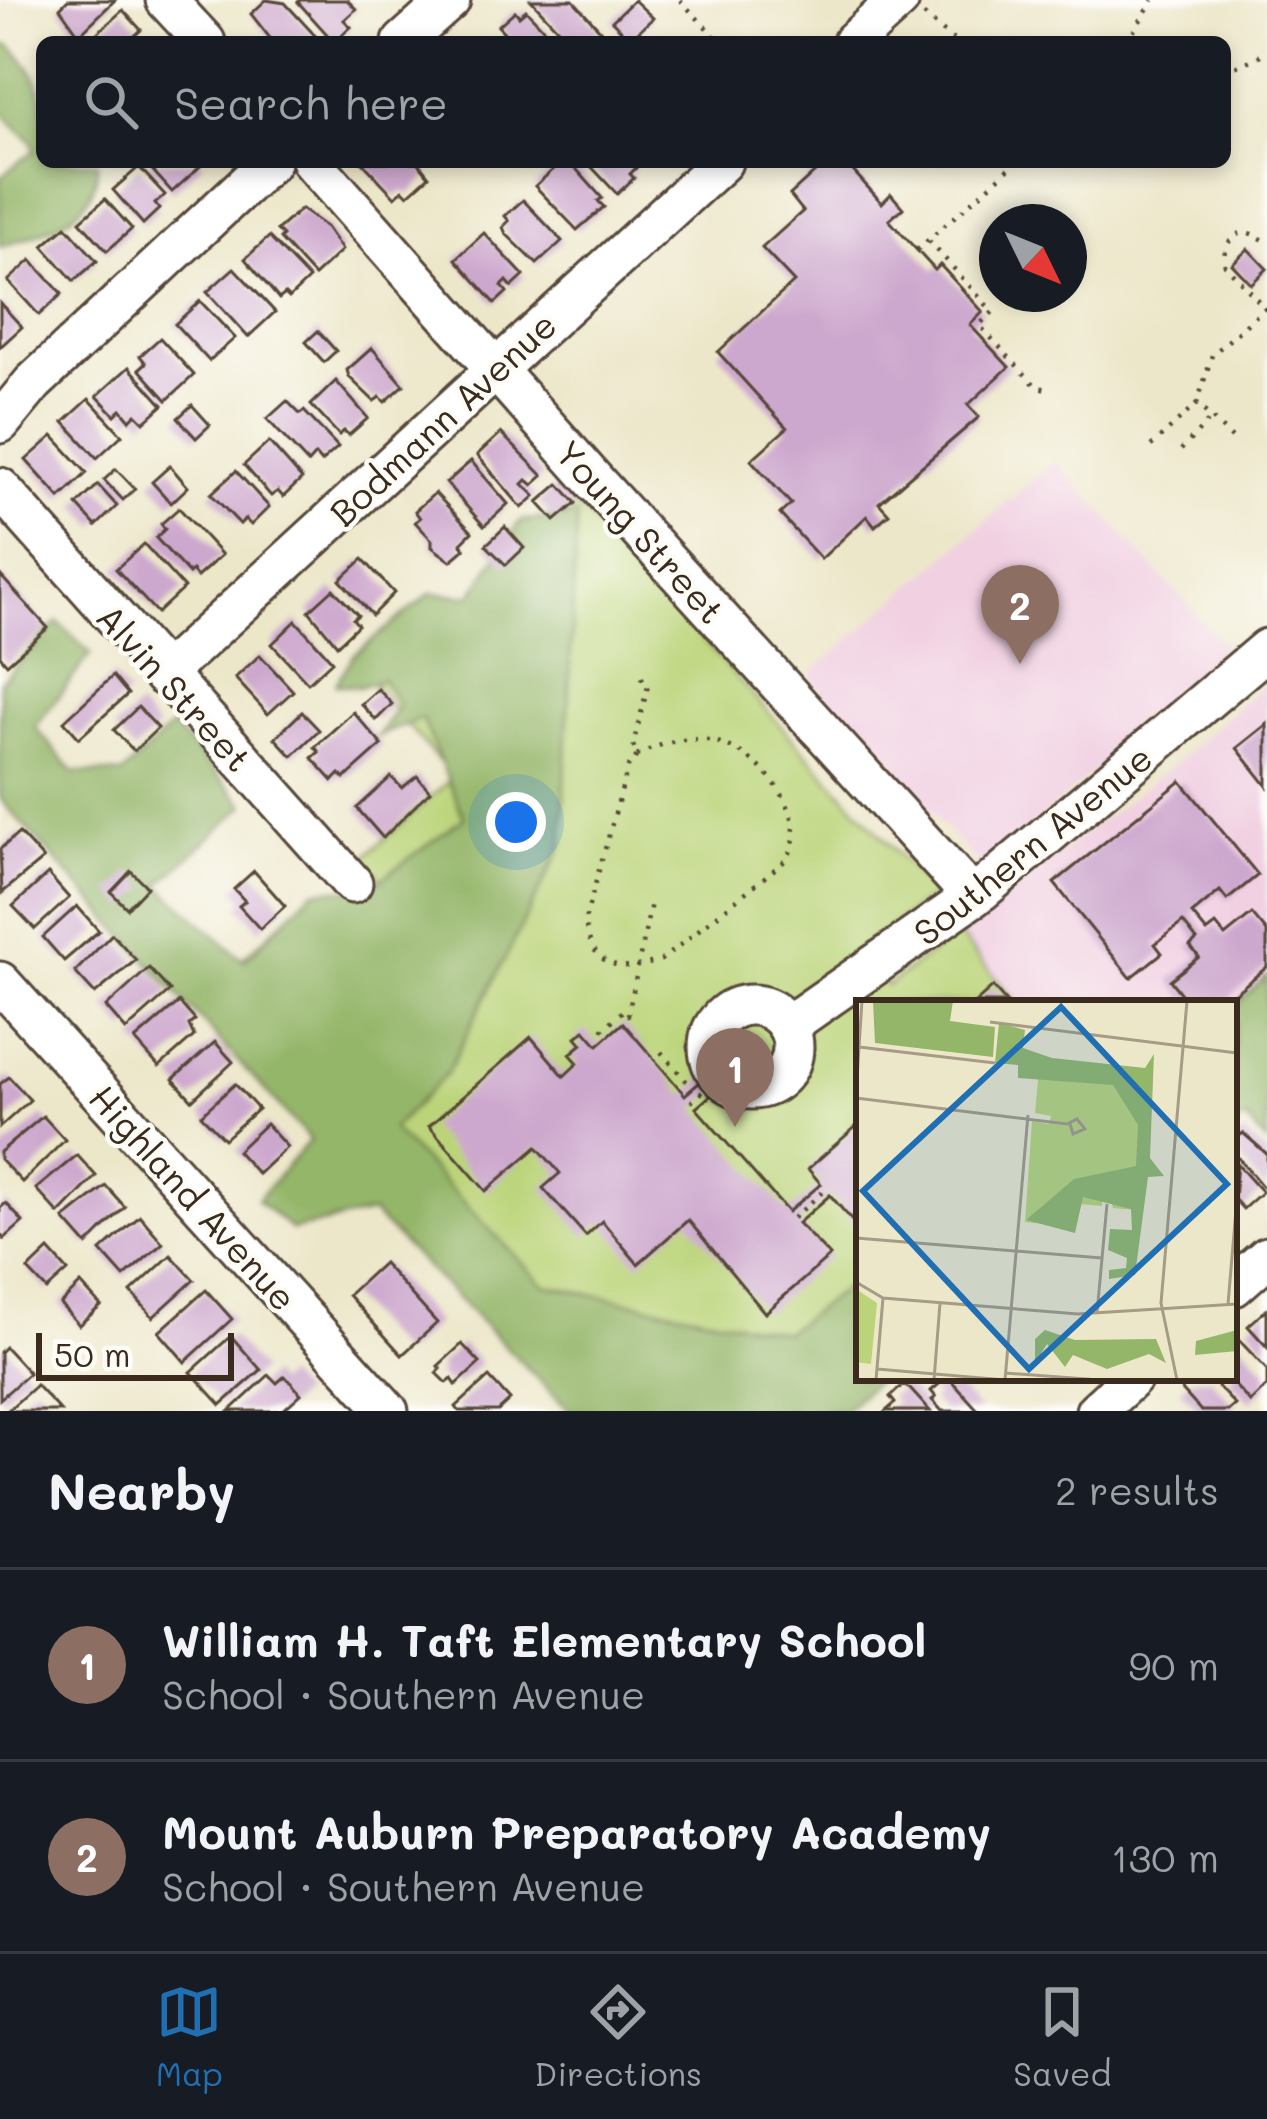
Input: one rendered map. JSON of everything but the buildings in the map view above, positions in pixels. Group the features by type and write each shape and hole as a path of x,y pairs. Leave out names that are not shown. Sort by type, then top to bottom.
{"street":[{"path":"166,0 199,36"},
{"path":"410,36 450,0"},
{"path":"863,36 912,7"},
{"path":"0,423 33,383 264,168"},
{"name":"Young Street","path":"318,168 973,897"},
{"name":"Bodmann Avenue","path":"163,674 715,168"},
{"name":"Alvin Street","path":"0,488 352,883"},
{"name":"Southern Avenue","path":"790,1029 800,1017 973,897 1267,650"},
{"name":"Highland Avenue","path":"0,982 388,1411"},
{"path":"758,1004 775,1011 790,1029 794,1048 787,1069 771,1084 751,1090 700,1087 710,1060 710,1032 720,1016 739,1006 758,1004"},
{"path":"1237,1283 1267,1257"},
{"path":"1096,1411 1129,1381"}],"path":[{"path":"680,0 714,36"},
{"path":"1131,36 1153,0"},
{"path":"912,7 948,36"},
{"path":"1231,68 1267,49"},
{"path":"916,250 1009,168"},
{"path":"1151,446 1197,404 1212,355 1265,308 1225,265 1225,246 1239,234 1250,233 1267,241"},
{"path":"929,241 993,312 979,325 1037,387 1048,389"},
{"path":"1197,404 1235,441"},
{"path":"1181,449 1211,418"},
{"path":"637,756 633,745 648,686 640,674"},
{"path":"668,743 722,743 776,784 796,831 795,847 786,860 661,960 637,968 616,966 600,957 587,941 585,920 628,766 637,756 668,743"},
{"path":"602,1030 624,1010 628,1015 651,904"},
{"path":"662,1052 700,1087"},
{"path":"793,1218 826,1189"}],"shaded area":[{"path":"1055,461 1231,652 982,869 808,676"},
{"path":"1267,681 1267,1141 1237,1107 1237,1000 856,1000 646,1050 935,894 859,950 888,987 1177,762"}],"green space":[{"path":"9,45 36,81 36,168 96,168 89,197 79,210 50,228 0,247 0,177 34,151 33,143 0,111 0,46"},
{"path":"574,504 935,894 859,950 887,986 957,933 1014,1000 856,1000 856,1355 628,1411 227,972 316,891 471,970 363,859 453,777 373,686"},
{"path":"577,515 562,846 447,1073 392,1129 544,1285 785,1332 856,1280 856,1381 876,1381 843,1411 570,1411 372,1213 292,1230 257,1200 310,1140 0,799 0,682 58,622 91,654 35,727 73,772 123,774 172,726 245,805 159,885 244,961 314,890 369,888 464,818 422,718 378,736 399,705 382,679 359,687 336,684 353,656 431,593 471,596 520,521"},
{"path":"1267,976 1267,1143 1246,1119 1237,1124 1237,1004"}],"place":[{"name":"Mount Auburn Preparatory Academy","path":"1020,664"},
{"name":"William H. Taft Elementary School","path":"735,1127"}]}
